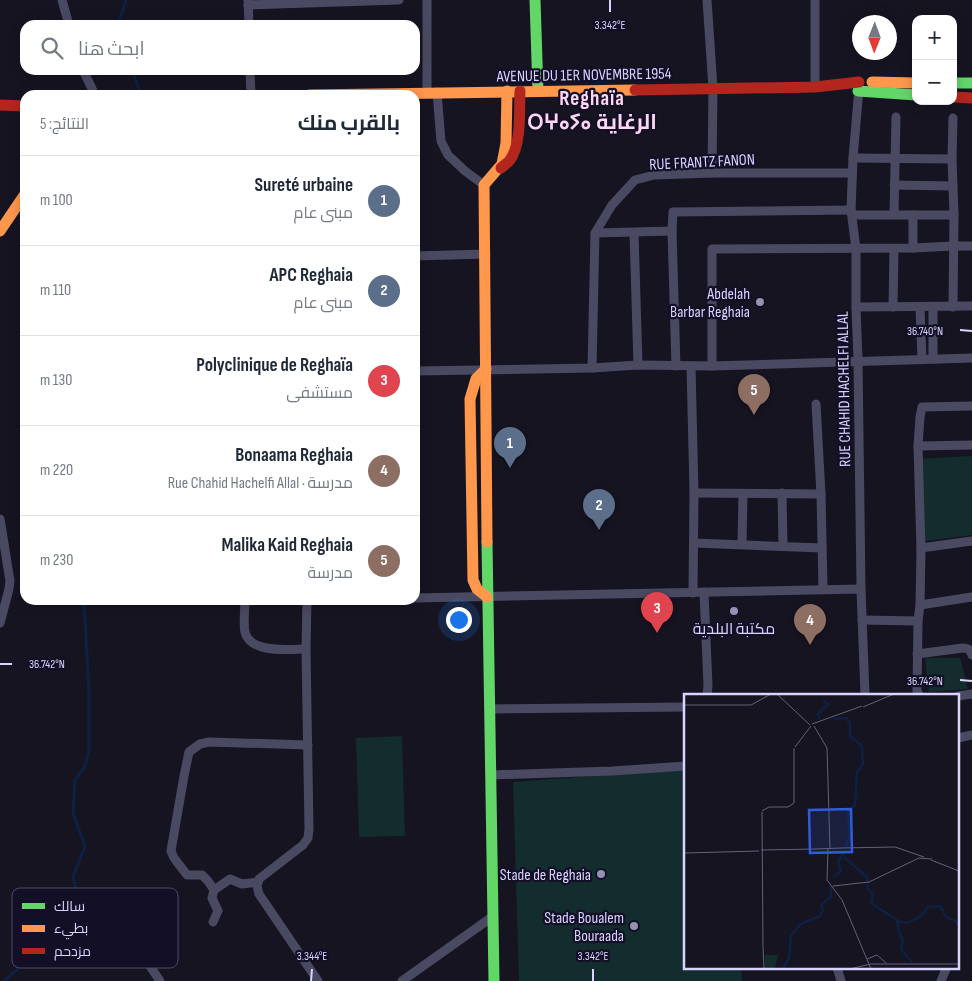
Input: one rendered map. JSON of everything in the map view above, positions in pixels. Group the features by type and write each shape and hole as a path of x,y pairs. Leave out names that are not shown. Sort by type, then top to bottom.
{"main road":[{"path":"534,0 538,90"},
{"path":"859,87 912,83"},
{"path":"957,83 972,83"},
{"name":"AVENUE DU 1ER NOVEMBRE 1954","path":"420,92 859,87"},
{"path":"859,87 912,94"},
{"path":"494,981 490,709 486,598 477,589 474,580 470,399 476,379 486,369 484,186 502,164 506,143 507,91"},
{"path":"496,172 513,155 517,139 520,91"},
{"path":"957,97 972,98"},
{"path":"0,105 20,106"},
{"path":"0,231 20,201"}],"street":[{"path":"62,0 68,20"},
{"path":"249,20 248,3 399,0"},
{"path":"427,0 432,92 441,141 448,155 465,172 484,186"},
{"path":"707,0 713,88 712,173"},
{"path":"814,0 815,87"},
{"path":"85,75 93,90"},
{"path":"250,75 251,90"},
{"name":"RUE CHAHID HACHELFI ALLAL","path":"859,87 852,173 852,212 856,249 865,694"},
{"path":"894,214 896,117"},
{"path":"953,118 953,307"},
{"path":"853,158 952,159"},
{"name":"RUE FRANTZ FANON","path":"592,368 595,233 612,205 635,180 654,175 712,173 852,173"},
{"path":"894,185 953,186"},
{"path":"676,366 673,212 852,212 954,215"},
{"path":"913,214 913,248"},
{"path":"595,233 672,231"},
{"path":"634,232 638,365"},
{"path":"712,366 712,249 894,249 972,246"},
{"path":"893,307 894,249"},
{"path":"420,256 486,254"},
{"path":"932,358 933,306"},
{"path":"856,307 972,306"},
{"path":"920,307 922,359"},
{"path":"420,371 592,368 638,365 712,366 858,360 972,358"},
{"path":"691,366 694,493 693,593"},
{"path":"816,404 821,494 823,589"},
{"path":"918,694 917,654 921,549 918,446 920,417 922,407 972,406"},
{"path":"918,446 972,445"},
{"path":"694,493 821,494"},
{"path":"782,493 783,546"},
{"path":"742,544 743,494"},
{"path":"0,519 10,589 0,623"},
{"path":"921,549 972,541"},
{"path":"694,543 822,548"},
{"path":"420,598 862,589"},
{"path":"704,592 707,694"},
{"path":"920,605 972,598"},
{"path":"245,605 245,633 257,646 265,648 306,649"},
{"path":"307,605 308,838 259,879 257,886 259,894 318,981"},
{"path":"862,620 918,621"},
{"path":"917,654 963,648 968,649 972,655"},
{"path":"490,709 684,707"},
{"path":"214,890 208,880 202,875 187,875 177,863 171,851 189,752 200,744 210,742 308,745"},
{"path":"491,775 612,771 684,766"},
{"path":"212,922 218,912 212,898 214,890 230,879 242,884 258,882"},
{"path":"402,981 492,917"},
{"path":"151,968 160,981"},
{"path":"838,968 840,981"},
{"path":"941,981 948,968"}],"green space":[{"path":"972,456 972,535 918,542 915,459"},
{"path":"925,658 960,658 968,689 929,692"},
{"path":"402,736 405,836 359,837 356,738"},
{"name":"Stade de Reghaia","path":"684,769 684,968 741,968 742,981 519,981 513,782"}],"waterway":[{"path":"120,20 126,0"},
{"path":"134,75 139,90"},
{"path":"76,888 73,876 85,847 73,813 75,780 85,766 89,751 89,692 84,605"},
{"path":"4,981 19,968"}],"traffic: fast":[{"path":"535,0 538,91"},
{"path":"957,83 972,83"},
{"path":"858,91 912,95"},
{"path":"487,542 494,981"}],"traffic: slow":[{"path":"872,82 912,83"},
{"path":"420,93 635,90"},
{"path":"487,542 484,185 502,164 506,143 507,91"},
{"path":"0,231 20,201"},
{"path":"486,369 476,379 470,399 473,580 477,589 487,597"}],"traffic: jam":[{"path":"635,90 815,87 859,82"},
{"path":"501,168 510,160 516,145 519,126 520,91"},
{"path":"957,97 972,98"},
{"path":"0,105 20,106"}],"place":[{"name":"Abdelah Barbar Reghaia","path":"760,302"},
{"name":"Malika Kaid Reghaia","path":"754,415"},
{"name":"Sureté urbaine","path":"510,468"},
{"name":"APC Reghaia","path":"599,530"},
{"name":"مكتبة البلدية","path":"734,611"},
{"name":"Polyclinique de Reghaïa","path":"657,633"},
{"name":"Bonaama Reghaia","path":"810,645"},
{"name":"Stade de Reghaia","path":"601,874"},
{"name":"Stade Boualem Bouraada","path":"634,926"}],"district":[{"name":"Reghaïa ⵔⵖⴰⵢⴰ الرغاية","path":"592,110"}]}
